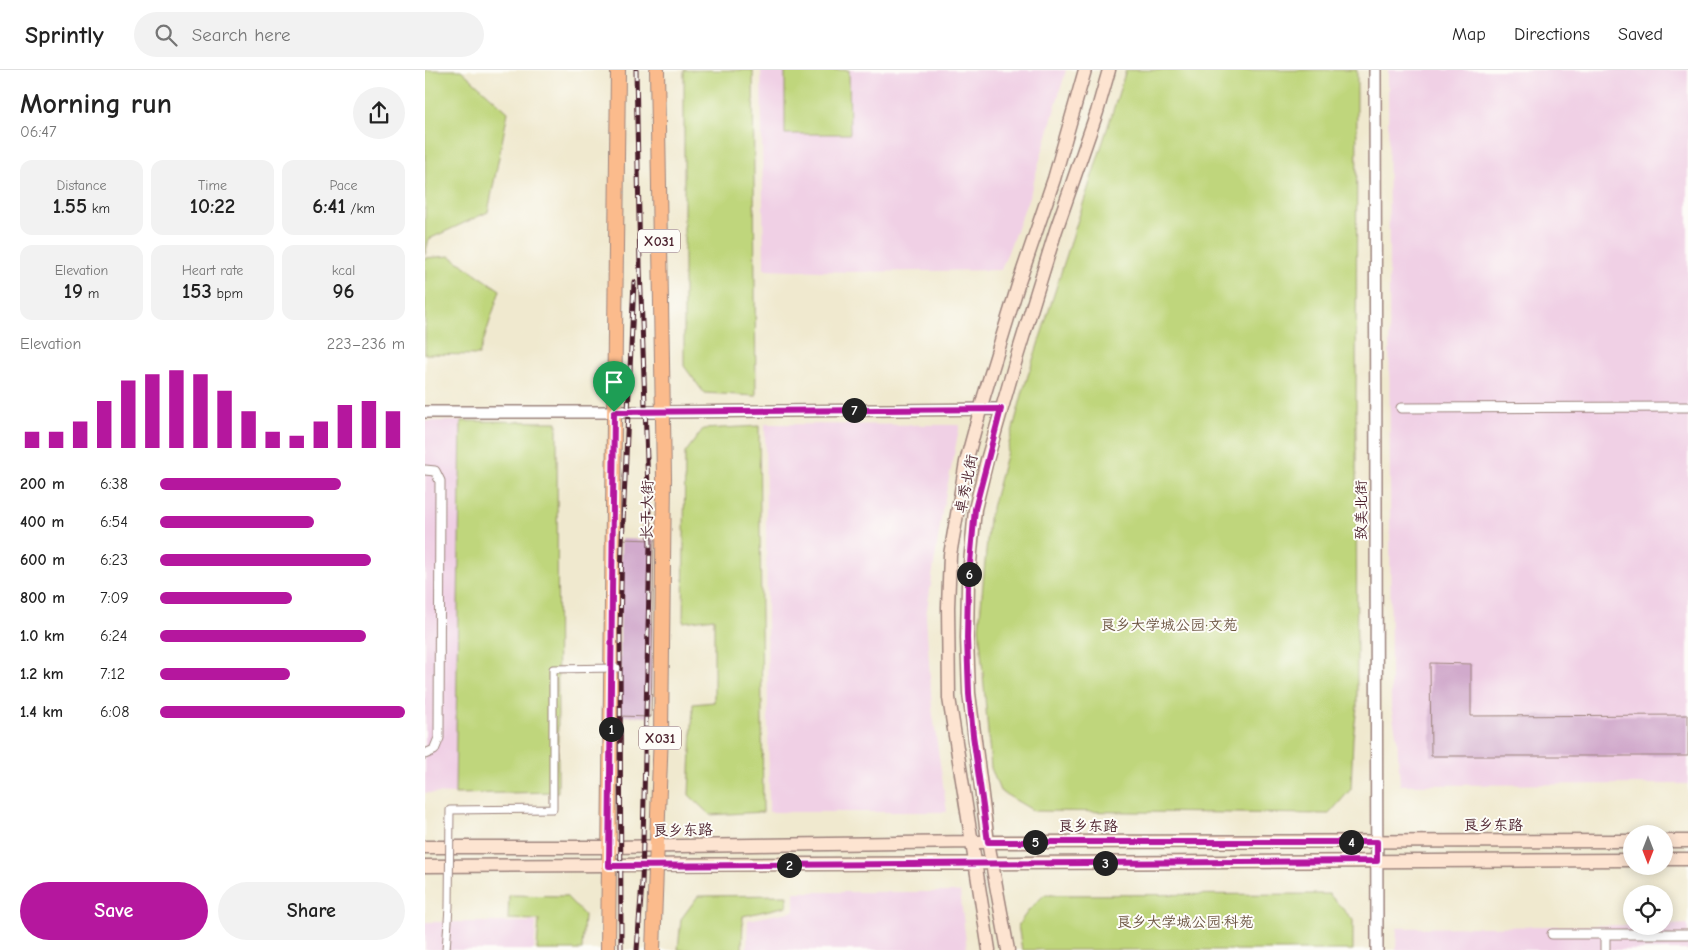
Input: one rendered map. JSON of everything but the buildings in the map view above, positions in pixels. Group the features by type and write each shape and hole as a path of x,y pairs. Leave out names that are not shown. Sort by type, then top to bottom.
{"main road":[{"name":"X031","path":"608,950 618,70"},
{"name":"长于大街","path":"653,950 657,846 664,478 657,70"},
{"path":"989,950 950,706 948,606 950,555 966,462 1019,282 1054,179 1085,70"},
{"name":"卓秀北街","path":"1008,950 988,842 969,694 968,585 975,509 1001,409 1055,230 1097,112 1109,70"},
{"path":"1673,841 1688,841"},
{"name":"良乡东路","path":"425,847 610,847 972,842 1623,842"},
{"path":"1673,860 1688,859"},
{"path":"425,866 1623,860"}],"street":[{"name":"致美北街","path":"1375,70 1377,950"},
{"path":"1401,408 1688,408"},
{"path":"425,412 1001,409"},
{"path":"425,470 435,471 440,481 439,738 434,750 425,754"},
{"path":"446,950 449,907 450,810 553,809 553,668 617,668"},
{"path":"1553,934 1688,934"},
{"path":"1605,934 1605,950"}],"shaded area":[{"path":"761,70 1066,70 1030,194 1001,270 852,272 764,269"},
{"path":"1388,70 1688,70 1688,784 1400,785 1397,739 1391,706"},
{"path":"425,421 461,421 455,794 425,793"},
{"path":"765,424 960,425 942,513 926,616 932,708 947,812 769,812"},
{"path":"794,892 960,892 967,950 747,950 748,920 794,911"},
{"path":"425,922 536,922 534,950 425,950"},
{"path":"1688,924 1688,950 1396,950 1397,928 1623,925 1623,935 1673,935 1673,925"}],"green space":[{"path":"425,70 461,70 508,112 488,212 429,239 425,255"},
{"path":"684,70 753,70 756,396 704,393 684,366"},
{"path":"785,70 849,70 850,134 785,134"},
{"name":"良乡大学城公园·文苑","path":"1126,70 1357,70 1357,707 1353,738 1351,789 1329,814 1034,811 1000,791 991,768 979,627 989,519 1023,391"},
{"path":"450,256 500,290 479,355 425,354 425,258"},
{"path":"461,421 557,422 558,792 455,794"},
{"path":"759,426 763,812 710,815 689,795 693,704 714,702 714,618 683,622 685,453 703,429"},
{"name":"良乡大学城公园·科苑","path":"1329,894 1353,920 1353,950 1022,950 1018,925 1028,911 1044,895"},
{"path":"509,895 566,896 584,915 582,950 537,950 539,920 508,919"},
{"path":"788,895 787,906 743,916 742,950 678,950 681,919 698,896"}],"railway":[{"path":"636,70 640,266 650,544 642,883 637,950"},
{"path":"621,950 620,628 634,282"}],"route":[{"path":"1001,409 975,509 968,585 969,694 988,842 1377,842 1377,861 609,866 614,412 1001,409"}]}
